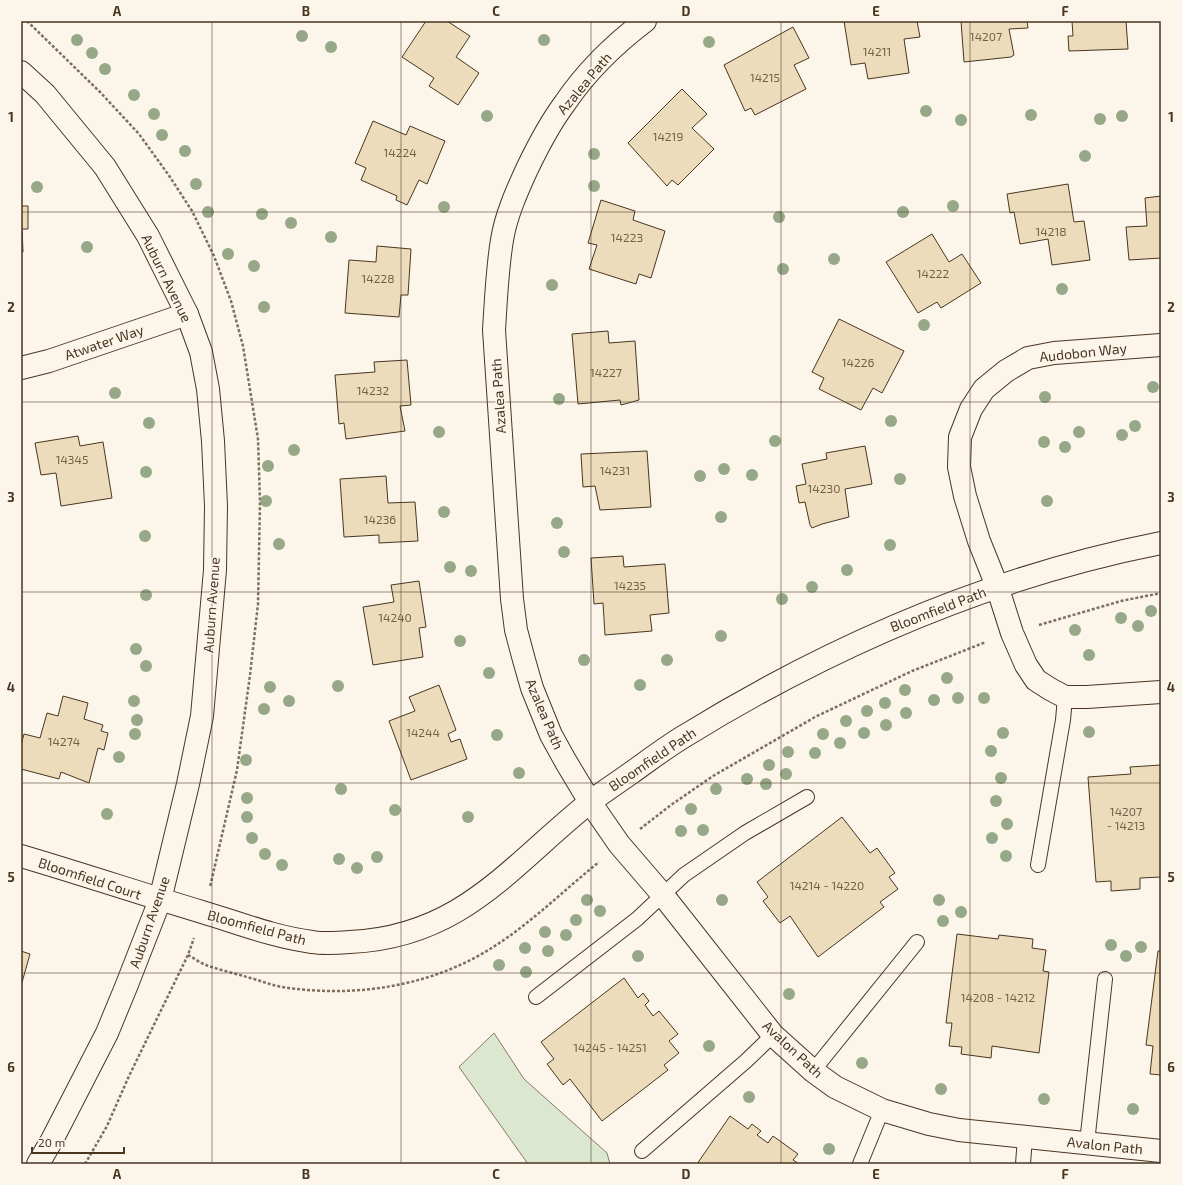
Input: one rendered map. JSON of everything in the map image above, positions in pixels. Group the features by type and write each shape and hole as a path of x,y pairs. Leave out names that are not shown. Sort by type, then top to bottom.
{"street":[{"name":"Azalea Path","path":"590,802 551,735 532,688 516,630 510,572 494,330 497,287 502,239 515,195 539,144 565,102 596,65 645,21"},
{"name":"Auburn Avenue","path":"21,72 45,94 104,167 148,236 187,314 201,352 208,389 213,441 216,506 215,570 202,716 188,784 160,900 107,1033 56,1134 38,1164"},
{"name":"Atwater Way","path":"21,368 50,361 187,314"},
{"name":"Audobon Way","path":"1065,697 1036,680 1026,665 1012,633 997,586 979,541 965,496 959,467 960,437 971,409 984,388 1006,371 1028,358 1054,353 1161,345"},
{"name":"Bloomfield Path","path":"160,900 271,934 314,942 352,942 379,939 412,932 440,921 476,900 590,802 680,739 789,676 888,628 997,586 1062,566 1161,542"},
{"path":"1065,697 1161,692"},
{"name":"Avalon Path","path":"590,802 619,844 662,894 773,1035 813,1071 836,1087 882,1110 929,1124 959,1130 1161,1151"},
{"name":"Bloomfield Court","path":"21,856 112,883 160,900"}],"lane":[{"path":"1038,865 1063,720 1065,697"},
{"path":"536,997 637,919 684,875 745,833 807,797"},
{"path":"813,1071 917,942"},
{"path":"1087,1144 1105,979"},
{"path":"642,1151 773,1035"},
{"path":"860,1164 882,1110"},
{"path":"1023,1164 1025,1137"}],"path":[{"path":"188,955 205,965 280,986 333,992 395,985 430,976 463,964 490,949 522,927 619,844 671,805 713,776 815,717 912,671 982,643 1121,601 1161,593"}],"green space":[{"path":"494,1033 524,1079 607,1153 610,1164 528,1164 459,1067"}],"building":[{"path":"426,21 447,21 470,36 456,57 479,73 458,105 429,86 434,78 402,57"},
{"path":"844,21 917,21 920,37 904,39 909,73 868,79 865,63 851,65"},
{"path":"961,21 1027,21 1028,28 1009,29 1014,55 1011,57 964,62"},
{"path":"1072,21 1126,21 1128,49 1069,51 1068,36 1073,36"},
{"path":"793,27 809,58 794,65 806,89 755,115 751,108 745,111 724,65"},
{"path":"682,89 707,114 692,128 714,149 678,185 672,180 667,186 628,143"},
{"path":"373,121 406,135 410,126 445,141 427,184 419,180 407,205 396,200 397,196 361,180 366,168 355,163"},
{"path":"1068,184 1074,222 1084,221 1090,260 1052,265 1048,239 1020,244 1014,212 1010,213 1007,194"},
{"path":"1161,196 1161,258 1129,260 1126,227 1147,226 1145,198"},
{"path":"601,200 635,211 633,220 665,231 651,278 639,274 636,284 589,269 597,245 588,243"},
{"path":"21,206 28,206 28,229 22,229 23,252 21,252"},
{"path":"932,234 949,262 962,254 981,283 941,308 937,302 918,313 886,262"},
{"path":"377,246 411,249 408,295 401,295 399,317 345,313 349,260 376,262"},
{"path":"839,319 904,351 882,393 873,388 861,410 819,389 824,378 812,372"},
{"path":"608,331 609,343 635,341 639,400 621,405 620,400 578,404 572,334"},
{"path":"407,360 411,405 400,406 405,431 346,439 344,423 339,424 335,375 375,372 374,362"},
{"path":"78,436 80,446 103,442 112,498 61,506 56,473 41,475 35,443"},
{"path":"865,446 872,484 845,489 849,517 812,528 805,502 799,503 796,486 806,484 802,464 827,459 826,453"},
{"path":"647,451 651,507 600,510 595,486 583,487 581,454"},
{"path":"386,476 388,503 415,502 418,541 379,543 379,535 344,537 340,479"},
{"path":"623,556 624,567 665,564 669,613 650,615 652,631 605,635 603,603 594,604 591,558"},
{"path":"419,581 426,627 419,628 423,657 373,665 363,607 394,602 391,585"},
{"path":"439,685 456,730 448,734 451,742 460,739 467,759 411,780 389,721 415,711 409,697"},
{"path":"63,696 88,703 84,719 103,725 101,731 108,733 104,750 98,748 89,783 61,772 59,779 21,769 21,745 24,734 40,738 47,713 58,716"},
{"path":"1161,765 1161,877 1140,878 1140,889 1111,891 1111,881 1096,882 1088,777 1131,774 1130,767"},
{"path":"842,817 870,853 877,848 895,873 889,877 898,889 880,902 884,907 818,957 790,916 780,923 763,901 768,897 757,882"},
{"path":"957,934 998,939 999,935 1033,939 1032,948 1046,950 1043,971 1049,972 1039,1053 992,1046 991,1058 961,1054 962,1047 949,1046 952,1023 946,1023"},
{"path":"21,951 30,954 21,986"},
{"path":"1158,951 1161,951 1161,1075 1150,1074 1153,1046 1146,1045"},
{"path":"624,978 638,998 643,993 649,1001 645,1005 653,1016 659,1011 678,1034 669,1041 679,1053 664,1065 668,1070 602,1121 570,1079 563,1085 547,1064 554,1059 541,1042"},
{"path":"730,1116 748,1129 752,1124 761,1131 757,1135 768,1143 773,1136 798,1154 793,1160 799,1164 697,1164"}]}
